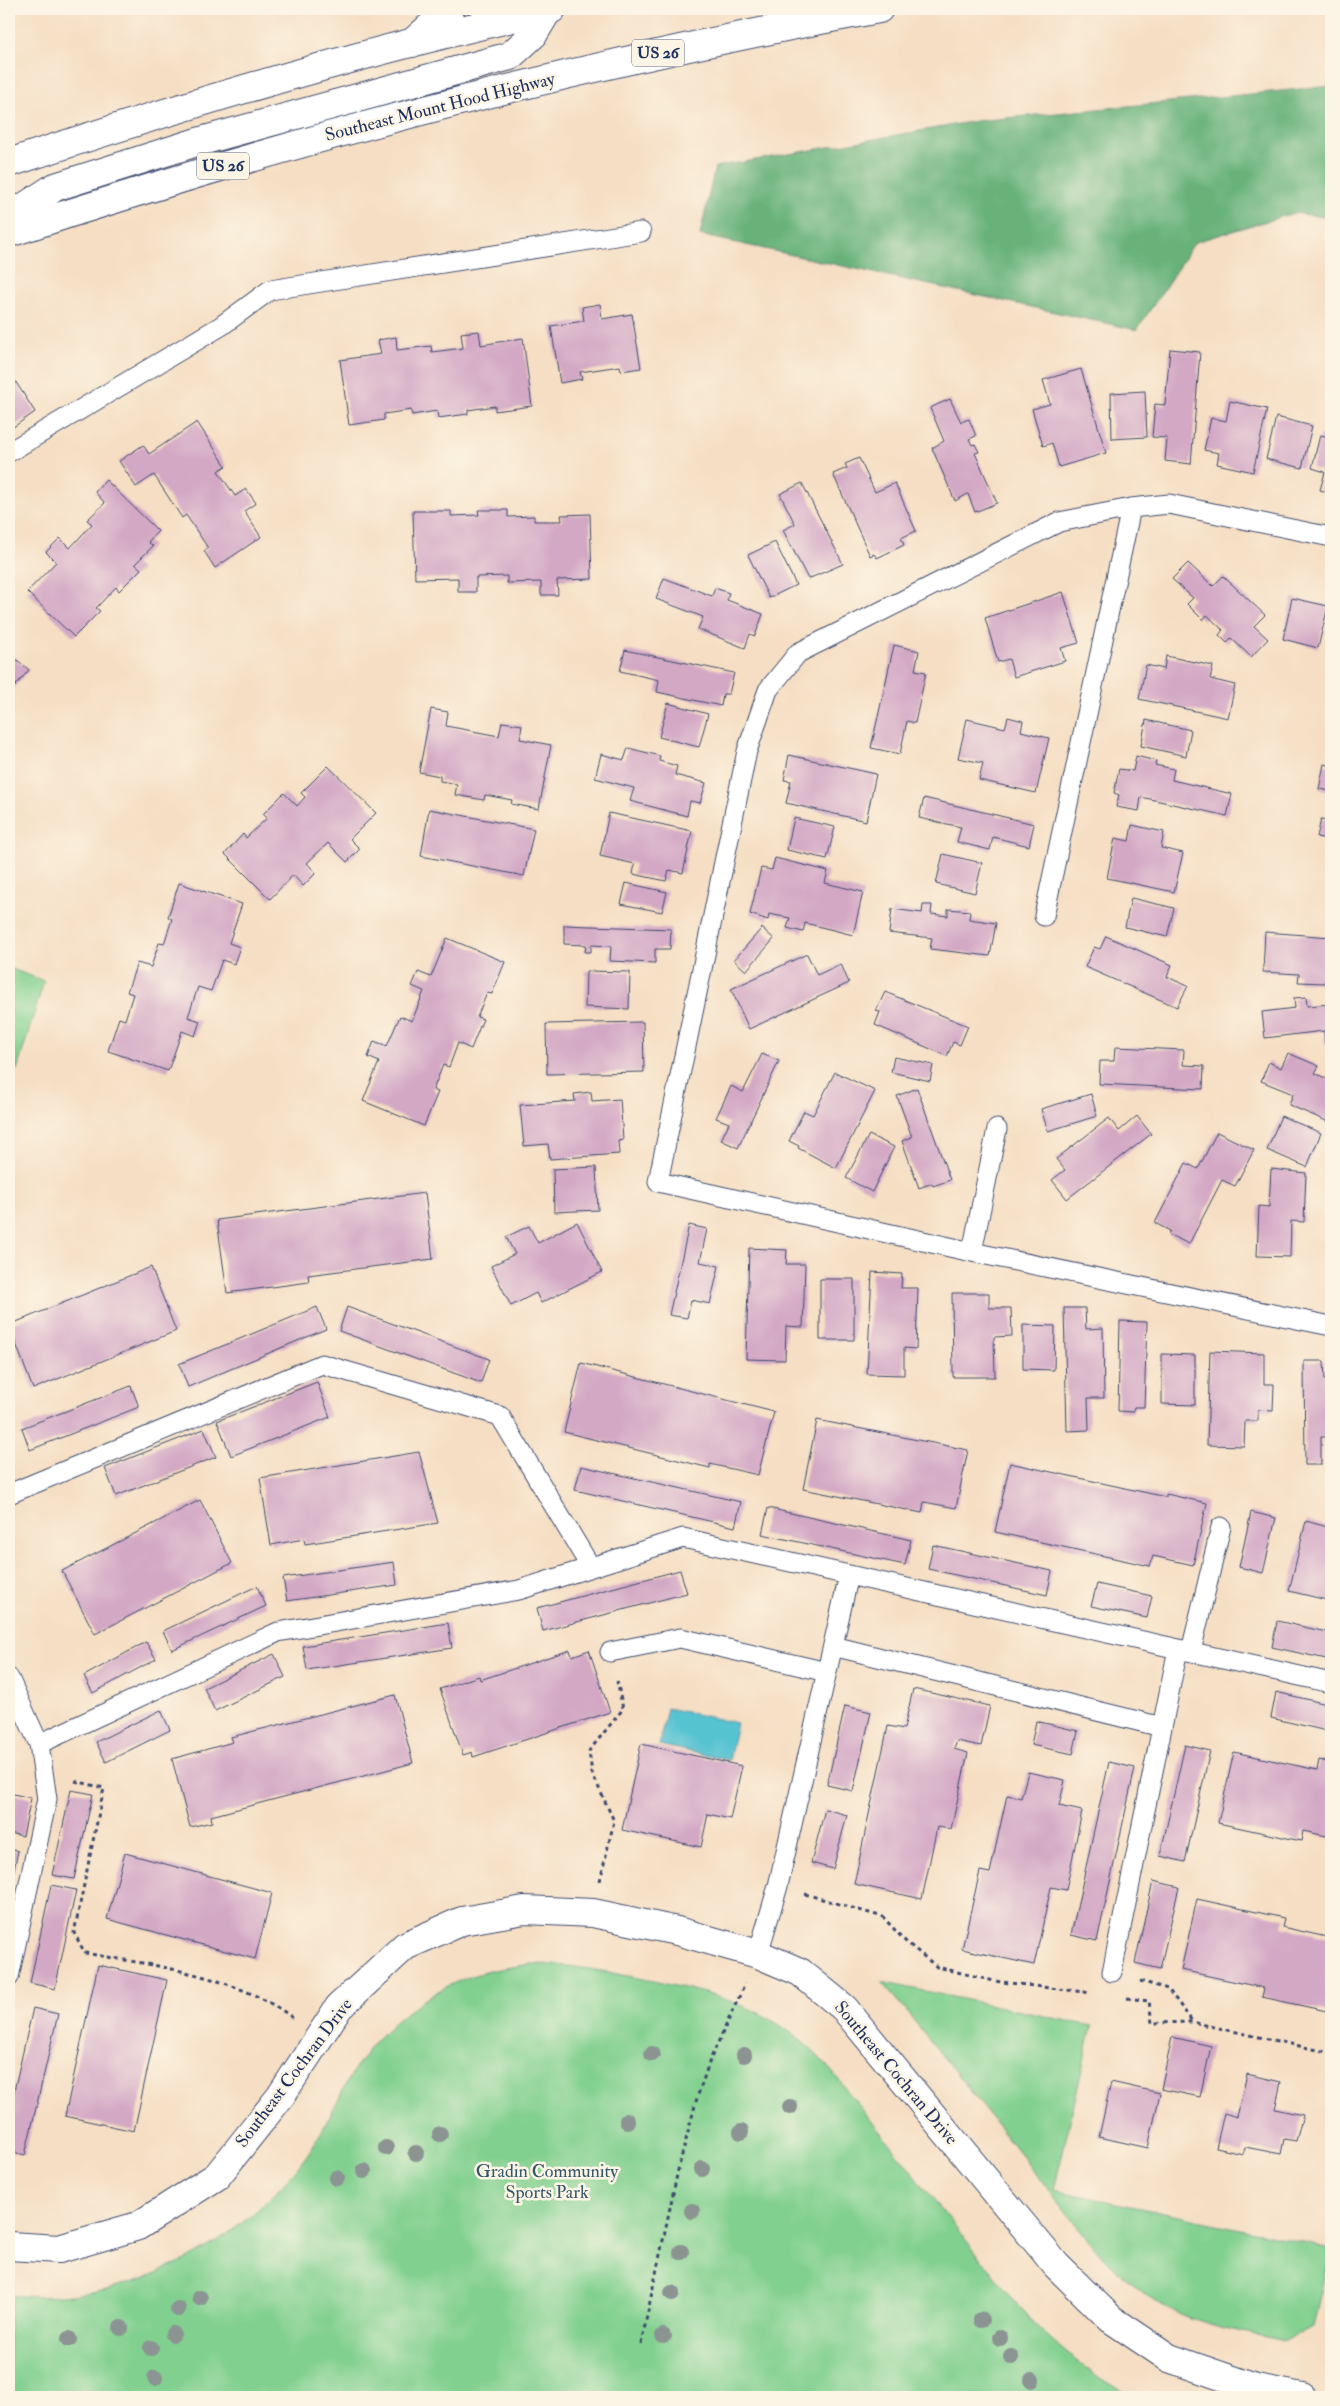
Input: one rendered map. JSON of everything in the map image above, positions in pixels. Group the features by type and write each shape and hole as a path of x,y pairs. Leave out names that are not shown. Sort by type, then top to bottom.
{"main road":[{"path":"412,43 450,9"},
{"path":"9,163 119,126 412,43 550,9"},
{"path":"9,217 55,187 194,143 510,56 533,35 550,9"},
{"name":"Southeast Mount Hood Highway","path":"9,233 244,159 440,106 630,59 767,29 879,9"},
{"name":"Southeast Cochran Drive","path":"9,2246 59,2249 138,2226 217,2176 280,2097 339,2007 405,1946 462,1920 524,1910 592,1913 678,1931 758,1954 800,1972 844,2008 1056,2265 1111,2319 1168,2358 1256,2388 1302,2397"}],"lane":[{"path":"9,452 221,326 270,290 641,232"},
{"path":"1331,537 1169,504 1131,508 1060,522 798,654 768,690 747,751 658,1182 972,1252 1331,1326"},
{"path":"1044,916 1131,508"},
{"path":"972,1252 998,1129"},
{"path":"9,1494 322,1364 500,1416 590,1566"},
{"path":"1112,1972 1162,1727 1220,1528"},
{"path":"39,1744 278,1632 519,1590 682,1538 1331,1683"},
{"path":"758,1954 778,1886 849,1575"},
{"path":"610,1652 680,1638 827,1672"},
{"path":"833,1646 1162,1727"},
{"path":"9,1678 39,1744 47,1799 9,1977"}],"path":[{"path":"592,1913 614,1821 592,1773 589,1751 623,1708 610,1652"},
{"path":"44,1774 67,1767 75,1782 104,1788 74,1933 85,1953 206,1976 276,2006 319,2038"},
{"path":"778,1886 883,1918 905,1941 937,1967 994,1981 1100,1994"},
{"path":"641,2344 678,2170 697,2098 710,2060 758,1954"},
{"path":"1112,1972 1168,1989 1192,2022"},
{"path":"1119,1996 1149,2001 1152,2023 1192,2022 1331,2053"}],"green space":[{"path":"1331,86 1331,218 1294,213 1195,242 1137,330 700,235 715,167 976,121"},
{"path":"9,968 44,981 17,1070 9,1068"},
{"name":"Gradin Community Sports Park","path":"531,1964 561,1965 590,1969 703,1993 750,2009 772,2020 793,2034 834,2074 1020,2308 1059,2347 1087,2369 1133,2397 9,2397 9,2295 52,2296 94,2292 136,2281 176,2264 214,2243 249,2218 280,2188 317,2140 360,2061 383,2033 405,2013 444,1988 472,1976"},
{"path":"881,1982 1092,2026 1054,2190 1331,2248 1313,2326 1285,2341 1222,2328 1191,2318 1162,2305 1125,2278 1079,2229 907,2012"}],"water":[{"path":"667,1708 737,1723 729,1760 659,1745"}],"building":[{"path":"600,304 602,319 632,314 641,368 621,371 620,366 580,372 582,379 560,383 551,326 584,321 582,307"},
{"path":"479,331 481,345 523,338 532,406 495,411 495,406 468,410 468,414 438,418 437,411 412,415 411,410 384,414 384,420 349,425 340,360 381,354 378,340 396,337 397,350 431,346 432,352 463,348 461,333"},
{"path":"1170,349 1200,352 1191,464 1165,461 1167,438 1152,437 1155,404 1165,405"},
{"path":"1081,369 1106,453 1059,467 1052,443 1043,446 1032,409 1050,404 1043,380"},
{"path":"12,376 35,412 9,430 9,378"},
{"path":"1145,391 1147,437 1112,439 1111,393"},
{"path":"950,399 961,422 969,419 976,436 969,439 972,445 975,444 979,452 975,453 997,503 975,512 968,494 955,501 932,448 944,441 930,408"},
{"path":"1230,401 1267,409 1253,472 1217,464 1219,453 1204,450 1211,418 1226,421"},
{"path":"1276,417 1312,426 1302,468 1266,459"},
{"path":"197,422 226,466 218,471 235,496 246,489 256,503 244,511 261,537 215,568 204,551 208,548 186,515 182,518 154,475 136,487 119,461 143,445 149,454"},
{"path":"1331,434 1331,493 1320,490 1325,472 1312,468 1320,435 1330,437"},
{"path":"859,458 875,492 895,483 916,531 901,538 904,545 877,558 874,554 870,556 833,474 847,468 845,464"},
{"path":"106,480 158,531 148,542 153,546 135,564 141,569 119,591 116,587 96,608 100,611 74,637 27,592 56,562 46,552 60,538 70,548 92,524 87,520 105,503 95,492"},
{"path":"802,483 843,564 808,579 783,530 795,524 780,494"},
{"path":"478,510 508,510 508,517 534,516 534,521 562,521 561,515 590,514 592,579 557,580 558,595 541,595 541,582 507,583 507,576 476,577 476,592 458,592 458,578 415,579 413,511 451,511 451,516 479,515"},
{"path":"775,542 796,585 769,598 748,555"},
{"path":"1188,563 1213,586 1223,576 1265,615 1254,626 1268,639 1251,657 1231,638 1227,643 1219,635 1223,630 1207,615 1203,620 1187,604 1193,598 1172,579"},
{"path":"664,578 712,596 715,588 729,593 727,600 763,614 755,636 750,634 745,648 698,629 703,617 656,599"},
{"path":"1063,592 1079,643 1061,648 1065,661 1014,677 1009,659 998,662 985,618"},
{"path":"1292,598 1328,606 1318,648 1283,639"},
{"path":"894,645 919,651 915,670 926,672 915,723 907,721 900,754 871,748"},
{"path":"625,650 734,673 729,694 723,694 721,706 657,692 659,680 620,671"},
{"path":"9,653 29,670 10,692 9,691"},
{"path":"1166,656 1213,666 1210,679 1235,685 1228,718 1139,699 1146,665 1164,669"},
{"path":"668,703 708,714 699,747 659,737"},
{"path":"431,709 448,712 446,726 499,736 502,722 522,725 520,739 551,745 539,809 511,804 512,800 485,795 484,800 455,795 457,784 440,781 440,776 419,772"},
{"path":"1008,717 1023,721 1021,731 1049,738 1036,793 979,780 983,763 958,758 967,719 1005,728"},
{"path":"1146,720 1191,730 1186,756 1141,746"},
{"path":"628,748 660,756 659,761 677,766 675,775 706,783 700,803 690,801 687,816 630,801 634,788 595,778 601,754 624,760"},
{"path":"789,755 876,774 866,821 786,803 791,781 784,780"},
{"path":"1136,756 1156,761 1155,765 1174,769 1172,780 1232,794 1227,816 1141,797 1139,811 1116,807 1119,795 1114,793 1119,769 1133,771"},
{"path":"1324,764 1331,766 1331,791 1319,789"},
{"path":"328,766 376,813 350,839 360,849 347,862 328,843 307,863 316,873 303,886 293,875 270,899 225,854 243,834 246,838 267,818 263,814 284,793 297,806 305,797 301,793"},
{"path":"924,798 1034,824 1029,846 993,837 990,850 957,842 961,827 919,818"},
{"path":"429,809 534,829 524,876 421,856"},
{"path":"609,813 692,831 683,873 669,870 666,881 633,874 635,864 600,856"},
{"path":"794,818 835,827 827,859 787,850"},
{"path":"1321,819 1331,821 1331,840 1317,837"},
{"path":"1132,825 1164,832 1161,848 1183,853 1174,892 1107,878 1115,838 1129,841"},
{"path":"943,854 982,863 975,893 936,884"},
{"path":"775,858 828,871 825,883 863,892 853,935 805,923 803,932 787,928 790,918 769,914 768,920 750,914 761,868 772,870"},
{"path":"179,883 242,904 229,943 240,947 234,964 222,960 211,991 198,987 188,1017 200,1021 195,1036 182,1031 168,1071 108,1051 119,1018 125,1020 133,994 127,992 137,963 151,967 159,943 164,944 172,919 168,917"},
{"path":"626,883 667,892 662,912 621,904"},
{"path":"1131,898 1174,908 1167,937 1125,927"},
{"path":"923,905 932,905 931,914 948,916 948,909 970,911 969,919 996,923 990,956 930,949 932,938 889,933 892,909 922,913"},
{"path":"564,925 671,929 670,949 655,949 655,963 610,961 611,946 591,945 591,952 585,952 586,945 564,944"},
{"path":"762,928 774,939 746,971 734,960"},
{"path":"1265,932 1331,937 1331,971 1326,971 1325,983 1298,982 1299,974 1263,972"},
{"path":"1106,936 1172,965 1167,977 1188,986 1177,1007 1085,967 1094,947 1100,949"},
{"path":"447,938 505,962 492,994 487,993 477,1017 483,1019 471,1049 458,1043 449,1067 443,1065 433,1090 438,1092 424,1126 363,1101 379,1062 368,1057 374,1041 387,1046 400,1016 412,1021 424,991 412,986 418,972 431,977"},
{"path":"807,954 817,975 841,964 849,983 749,1029 731,989"},
{"path":"586,971 630,972 629,1009 585,1007"},
{"path":"885,992 968,1026 960,1045 953,1042 947,1056 875,1025 880,1012 876,1011"},
{"path":"1306,997 1307,1006 1331,1004 1331,1044 1325,1044 1324,1031 1265,1038 1262,1012 1295,1008 1294,998"},
{"path":"643,1022 644,1072 547,1074 546,1024"},
{"path":"1115,1047 1184,1050 1183,1065 1204,1066 1203,1089 1099,1084 1100,1061 1114,1061"},
{"path":"1288,1053 1319,1066 1315,1073 1331,1081 1331,1123 1289,1105 1293,1094 1261,1081 1269,1062 1281,1068"},
{"path":"762,1054 779,1061 738,1148 721,1140 729,1123 716,1118 731,1086 743,1092"},
{"path":"894,1057 933,1065 930,1081 891,1072"},
{"path":"835,1072 875,1091 836,1168 798,1148 799,1146 789,1141 804,1111 813,1115"},
{"path":"917,1088 950,1180 933,1186 932,1183 919,1188 902,1141 912,1137 897,1096"},
{"path":"591,1092 592,1101 620,1099 623,1140 618,1141 619,1154 550,1159 548,1144 524,1146 520,1105 575,1101 574,1094"},
{"path":"1091,1094 1097,1116 1048,1131 1041,1109"},
{"path":"1137,1116 1151,1134 1067,1199 1052,1180 1065,1170 1056,1159 1109,1118 1119,1131"},
{"path":"1281,1116 1321,1133 1307,1167 1267,1150"},
{"path":"1217,1132 1254,1150 1235,1186 1222,1180 1189,1244 1168,1234 1170,1231 1155,1223 1186,1163 1198,1169"},
{"path":"869,1135 894,1147 872,1192 846,1178"},
{"path":"596,1167 598,1210 554,1212 553,1169"},
{"path":"1271,1169 1306,1173 1304,1222 1291,1221 1290,1257 1257,1256 1259,1206 1269,1207"},
{"path":"425,1193 433,1259 308,1275 309,1282 227,1293 217,1220"},
{"path":"577,1222 602,1272 541,1303 536,1293 511,1306 491,1266 515,1254 506,1237 529,1226 538,1243"},
{"path":"689,1225 707,1229 700,1262 719,1266 710,1304 691,1300 687,1318 669,1315"},
{"path":"749,1248 787,1250 786,1264 805,1264 803,1327 786,1326 785,1360 746,1359"},
{"path":"151,1267 176,1331 33,1389 9,1325"},
{"path":"872,1272 902,1274 901,1288 918,1288 916,1349 904,1348 904,1375 867,1374"},
{"path":"820,1279 854,1279 854,1340 820,1340"},
{"path":"952,1293 989,1293 989,1308 1011,1308 1012,1336 994,1337 995,1377 953,1377"},
{"path":"317,1307 326,1329 188,1387 179,1364"},
{"path":"347,1307 489,1359 481,1383 339,1331"},
{"path":"1064,1308 1085,1308 1086,1329 1103,1328 1104,1398 1088,1398 1089,1430 1067,1431"},
{"path":"1120,1321 1147,1322 1144,1407 1134,1407 1133,1412 1118,1411"},
{"path":"1023,1325 1055,1326 1054,1370 1023,1369"},
{"path":"1210,1351 1264,1353 1264,1384 1274,1384 1273,1411 1258,1410 1258,1421 1245,1421 1244,1446 1207,1445"},
{"path":"1162,1354 1195,1355 1195,1405 1162,1404"},
{"path":"1304,1361 1324,1361 1325,1381 1331,1381 1331,1437 1321,1437 1321,1465 1305,1465"},
{"path":"581,1363 774,1412 758,1475 710,1464 710,1468 564,1432"},
{"path":"317,1382 330,1417 231,1456 217,1421"},
{"path":"131,1386 139,1407 30,1450 22,1428"},
{"path":"817,1420 968,1450 956,1508 924,1502 922,1513 803,1489"},
{"path":"204,1429 216,1457 116,1496 105,1468"},
{"path":"419,1452 438,1523 305,1544 304,1539 271,1545 260,1478"},
{"path":"1010,1463 1166,1497 1166,1494 1207,1503 1193,1565 1153,1556 1150,1566 995,1532"},
{"path":"581,1466 741,1502 735,1527 575,1490"},
{"path":"200,1500 232,1563 95,1634 62,1571"},
{"path":"768,1508 911,1540 905,1565 762,1534"},
{"path":"1251,1512 1276,1518 1263,1573 1239,1567"},
{"path":"1306,1521 1331,1528 1331,1601 1289,1591"},
{"path":"933,1545 1052,1571 1047,1595 928,1569"},
{"path":"394,1562 397,1585 287,1601 283,1578"},
{"path":"680,1570 687,1593 543,1631 537,1608"},
{"path":"1097,1584 1152,1596 1147,1618 1091,1606"},
{"path":"257,1586 266,1606 172,1650 163,1631"},
{"path":"1277,1621 1331,1633 1331,1660 1272,1647"},
{"path":"448,1623 452,1648 307,1670 303,1646"},
{"path":"146,1642 156,1659 93,1693 84,1676"},
{"path":"570,1650 572,1656 589,1650 610,1712 473,1757 472,1752 463,1755 440,1689 479,1676 480,1680"},
{"path":"274,1654 285,1677 215,1711 204,1688"},
{"path":"913,1689 990,1706 981,1746 957,1741 954,1749 968,1753 951,1829 937,1827 922,1899 854,1884 888,1726 904,1729"},
{"path":"1276,1692 1331,1705 1331,1732 1271,1718"},
{"path":"395,1695 413,1763 211,1816 212,1822 190,1827 172,1759 233,1742 231,1737"},
{"path":"845,1706 871,1712 853,1791 827,1785"},
{"path":"161,1710 170,1730 106,1762 96,1742"},
{"path":"1036,1721 1078,1731 1073,1754 1031,1745"},
{"path":"641,1744 742,1766 730,1819 708,1814 701,1847 622,1830"},
{"path":"1185,1745 1210,1751 1185,1862 1160,1856"},
{"path":"1234,1752 1317,1770 1319,1760 1331,1763 1331,1837 1303,1831 1301,1841 1218,1823"},
{"path":"1109,1762 1135,1768 1097,1941 1071,1935"},
{"path":"1028,1772 1065,1780 1059,1806 1082,1811 1066,1890 1051,1887 1034,1965 962,1949 980,1871 990,1873 1007,1795 1021,1798"},
{"path":"71,1790 93,1794 74,1879 52,1875"},
{"path":"9,1793 31,1798 23,1836 9,1833"},
{"path":"825,1809 847,1815 833,1869 811,1863"},
{"path":"9,1849 18,1851 10,1888 9,1888"},
{"path":"125,1853 272,1893 255,1959 107,1919"},
{"path":"1153,1881 1179,1887 1160,1969 1135,1963"},
{"path":"51,1885 76,1890 55,1989 30,1983"},
{"path":"1197,1899 1284,1918 1282,1927 1331,1938 1331,2012 1262,1997 1264,1988 1181,1970"},
{"path":"98,1965 167,1980 134,2131 65,2116"},
{"path":"33,2008 58,2014 25,2155 9,2151 9,2113"},
{"path":"1172,2037 1211,2046 1200,2097 1161,2089"},
{"path":"1247,2074 1281,2082 1275,2109 1303,2115 1296,2141 1284,2139 1281,2154 1245,2147 1243,2154 1216,2148 1224,2113 1237,2117"},
{"path":"1111,2082 1160,2093 1148,2148 1099,2137"}]}
